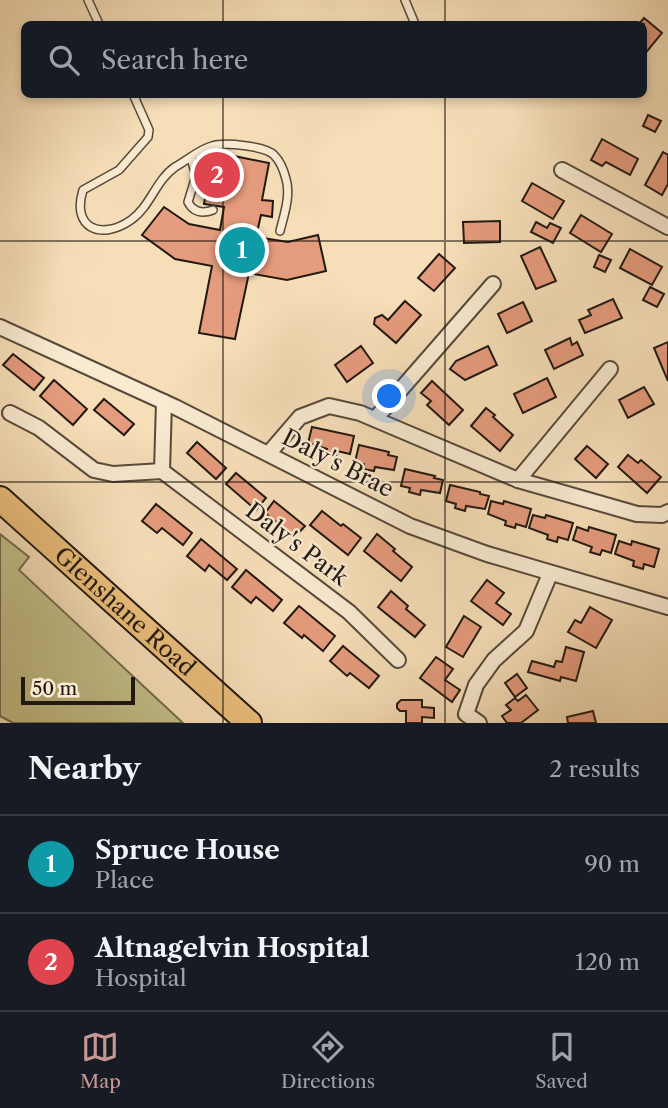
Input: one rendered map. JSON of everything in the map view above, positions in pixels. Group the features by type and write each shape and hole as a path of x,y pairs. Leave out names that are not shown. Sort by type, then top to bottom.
{"highway":[{"name":"Glenshane Road","path":"0,499 249,723"}],"street":[{"path":"562,170 668,227"},
{"path":"376,419 493,284"},
{"name":"Daly's Brae","path":"0,327 164,402 410,526 457,544 668,607"},
{"path":"518,480 610,369"},
{"path":"10,413 40,428 94,470 113,474 162,471 164,402"},
{"path":"269,453 300,417 329,406 376,419 518,480 637,514 662,515 668,512"},
{"name":"Daly's Park","path":"162,471 349,612 398,660"},
{"path":"479,723 466,714 476,685 494,660 526,631 550,573"}],"lane":[{"path":"88,0 98,21"},
{"path":"404,0 414,21"},
{"path":"135,98 146,123 148,137 119,170 83,190 79,203 82,217 88,226 99,231 116,228 133,219 174,168 212,146 247,146 272,153 287,180 287,200 280,231"},
{"path":"191,158 196,176 188,202 193,210 199,212 213,210"}],"shaded area":[{"path":"0,534 29,557 19,570 183,723 13,723 0,716"}],"building":[{"path":"644,18 662,33 647,51 647,21 642,21"},
{"path":"648,115 661,121 655,132 643,126"},
{"path":"602,139 638,159 630,175 606,162 602,166 591,160"},
{"path":"663,152 668,155 668,184 662,195 645,185"},
{"path":"234,156 269,163 262,200 273,201 272,217 261,215 256,237 288,242 318,235 326,271 287,280 249,273 235,339 199,333 212,266 175,259 142,235 164,207 189,224 220,230 224,207 204,204 207,187 228,191"},
{"path":"532,183 564,201 553,219 522,201"},
{"path":"581,215 612,234 601,252 570,233"},
{"path":"500,221 500,242 464,243 463,222"},
{"path":"536,222 547,228 550,223 561,228 553,243 531,232"},
{"path":"540,247 556,281 536,289 521,256"},
{"path":"630,249 662,267 652,285 620,268"},
{"path":"439,254 455,268 434,291 418,278"},
{"path":"599,255 611,260 605,272 594,267"},
{"path":"650,287 664,294 657,307 643,300"},
{"path":"613,299 622,318 585,333 579,320 591,315 588,310"},
{"path":"405,301 421,315 396,343 374,324 375,318 382,315 388,320"},
{"path":"523,302 532,321 507,333 498,314"},
{"path":"570,338 572,345 577,342 583,355 554,369 545,350"},
{"path":"668,342 668,381 654,348"},
{"path":"361,346 373,363 347,382 335,365"},
{"path":"488,346 497,365 465,380 450,369 456,361"},
{"path":"13,354 44,378 34,390 3,365"},
{"path":"547,378 556,397 523,413 514,394"},
{"path":"54,380 87,409 73,425 40,396"},
{"path":"432,381 463,410 449,425 427,405 431,401 421,393"},
{"path":"644,387 654,404 628,418 619,400"},
{"path":"104,399 134,424 124,435 94,410"},
{"path":"486,408 513,435 500,451 471,426"},
{"path":"312,427 354,436 350,454 337,451 336,456 326,453 327,449 308,443"},
{"path":"197,442 226,468 216,479 187,453"},
{"path":"359,445 389,452 388,455 397,457 394,470 375,467 374,471 363,469 364,464 355,462"},
{"path":"587,446 608,464 596,478 575,459"},
{"path":"628,455 638,463 641,460 661,477 647,493 618,467"},
{"path":"405,469 443,480 440,493 421,490 420,495 409,492 410,488 401,486"},
{"path":"236,473 266,498 256,510 226,484"},
{"path":"450,485 489,496 485,509 466,506 465,511 455,508 456,504 446,501"},
{"path":"274,501 305,526 295,537 265,513"},
{"path":"491,501 503,504 504,501 531,509 526,527 505,525 506,521 488,514"},
{"path":"156,504 192,533 183,545 162,528 157,533 142,521"},
{"path":"322,511 361,538 348,555 310,525"},
{"path":"533,515 545,518 546,515 573,523 568,540 558,537 557,542 547,539 548,535 529,528"},
{"path":"577,527 588,531 589,527 616,535 611,553 602,550 600,555 590,552 592,547 573,540"},
{"path":"377,534 412,567 401,581 364,551"},
{"path":"201,539 237,569 227,580 209,565 205,571 187,556"},
{"path":"619,541 631,545 632,541 659,549 654,567 644,564 643,569 633,566 634,561 615,554"},
{"path":"246,570 282,600 273,611 256,597 251,603 232,587"},
{"path":"487,580 504,593 496,603 511,614 503,625 471,601"},
{"path":"391,591 408,606 406,609 425,625 415,637 378,607"},
{"path":"299,606 335,636 323,651 284,623"},
{"path":"590,607 612,620 596,648 568,632 575,620 581,623"},
{"path":"464,616 481,627 463,657 446,647"},
{"path":"343,646 379,676 369,688 350,673 347,676 330,661"},
{"path":"566,647 584,652 576,681 561,677 560,681 528,672 532,661 554,667 556,661 562,662"},
{"path":"436,657 453,669 445,680 460,690 452,702 420,678"},
{"path":"517,674 527,688 515,697 505,683"},
{"path":"526,695 538,710 521,723 507,723 502,716 511,710 506,705 515,698 518,701"},
{"path":"401,700 422,700 422,707 434,708 434,718 422,717 422,723 406,723 406,711 397,708"},
{"path":"593,711 596,723 568,723 567,717"}],"place":[{"name":"Altnagelvin Hospital","path":"217,175"},
{"name":"Spruce House","path":"242,250"}]}
